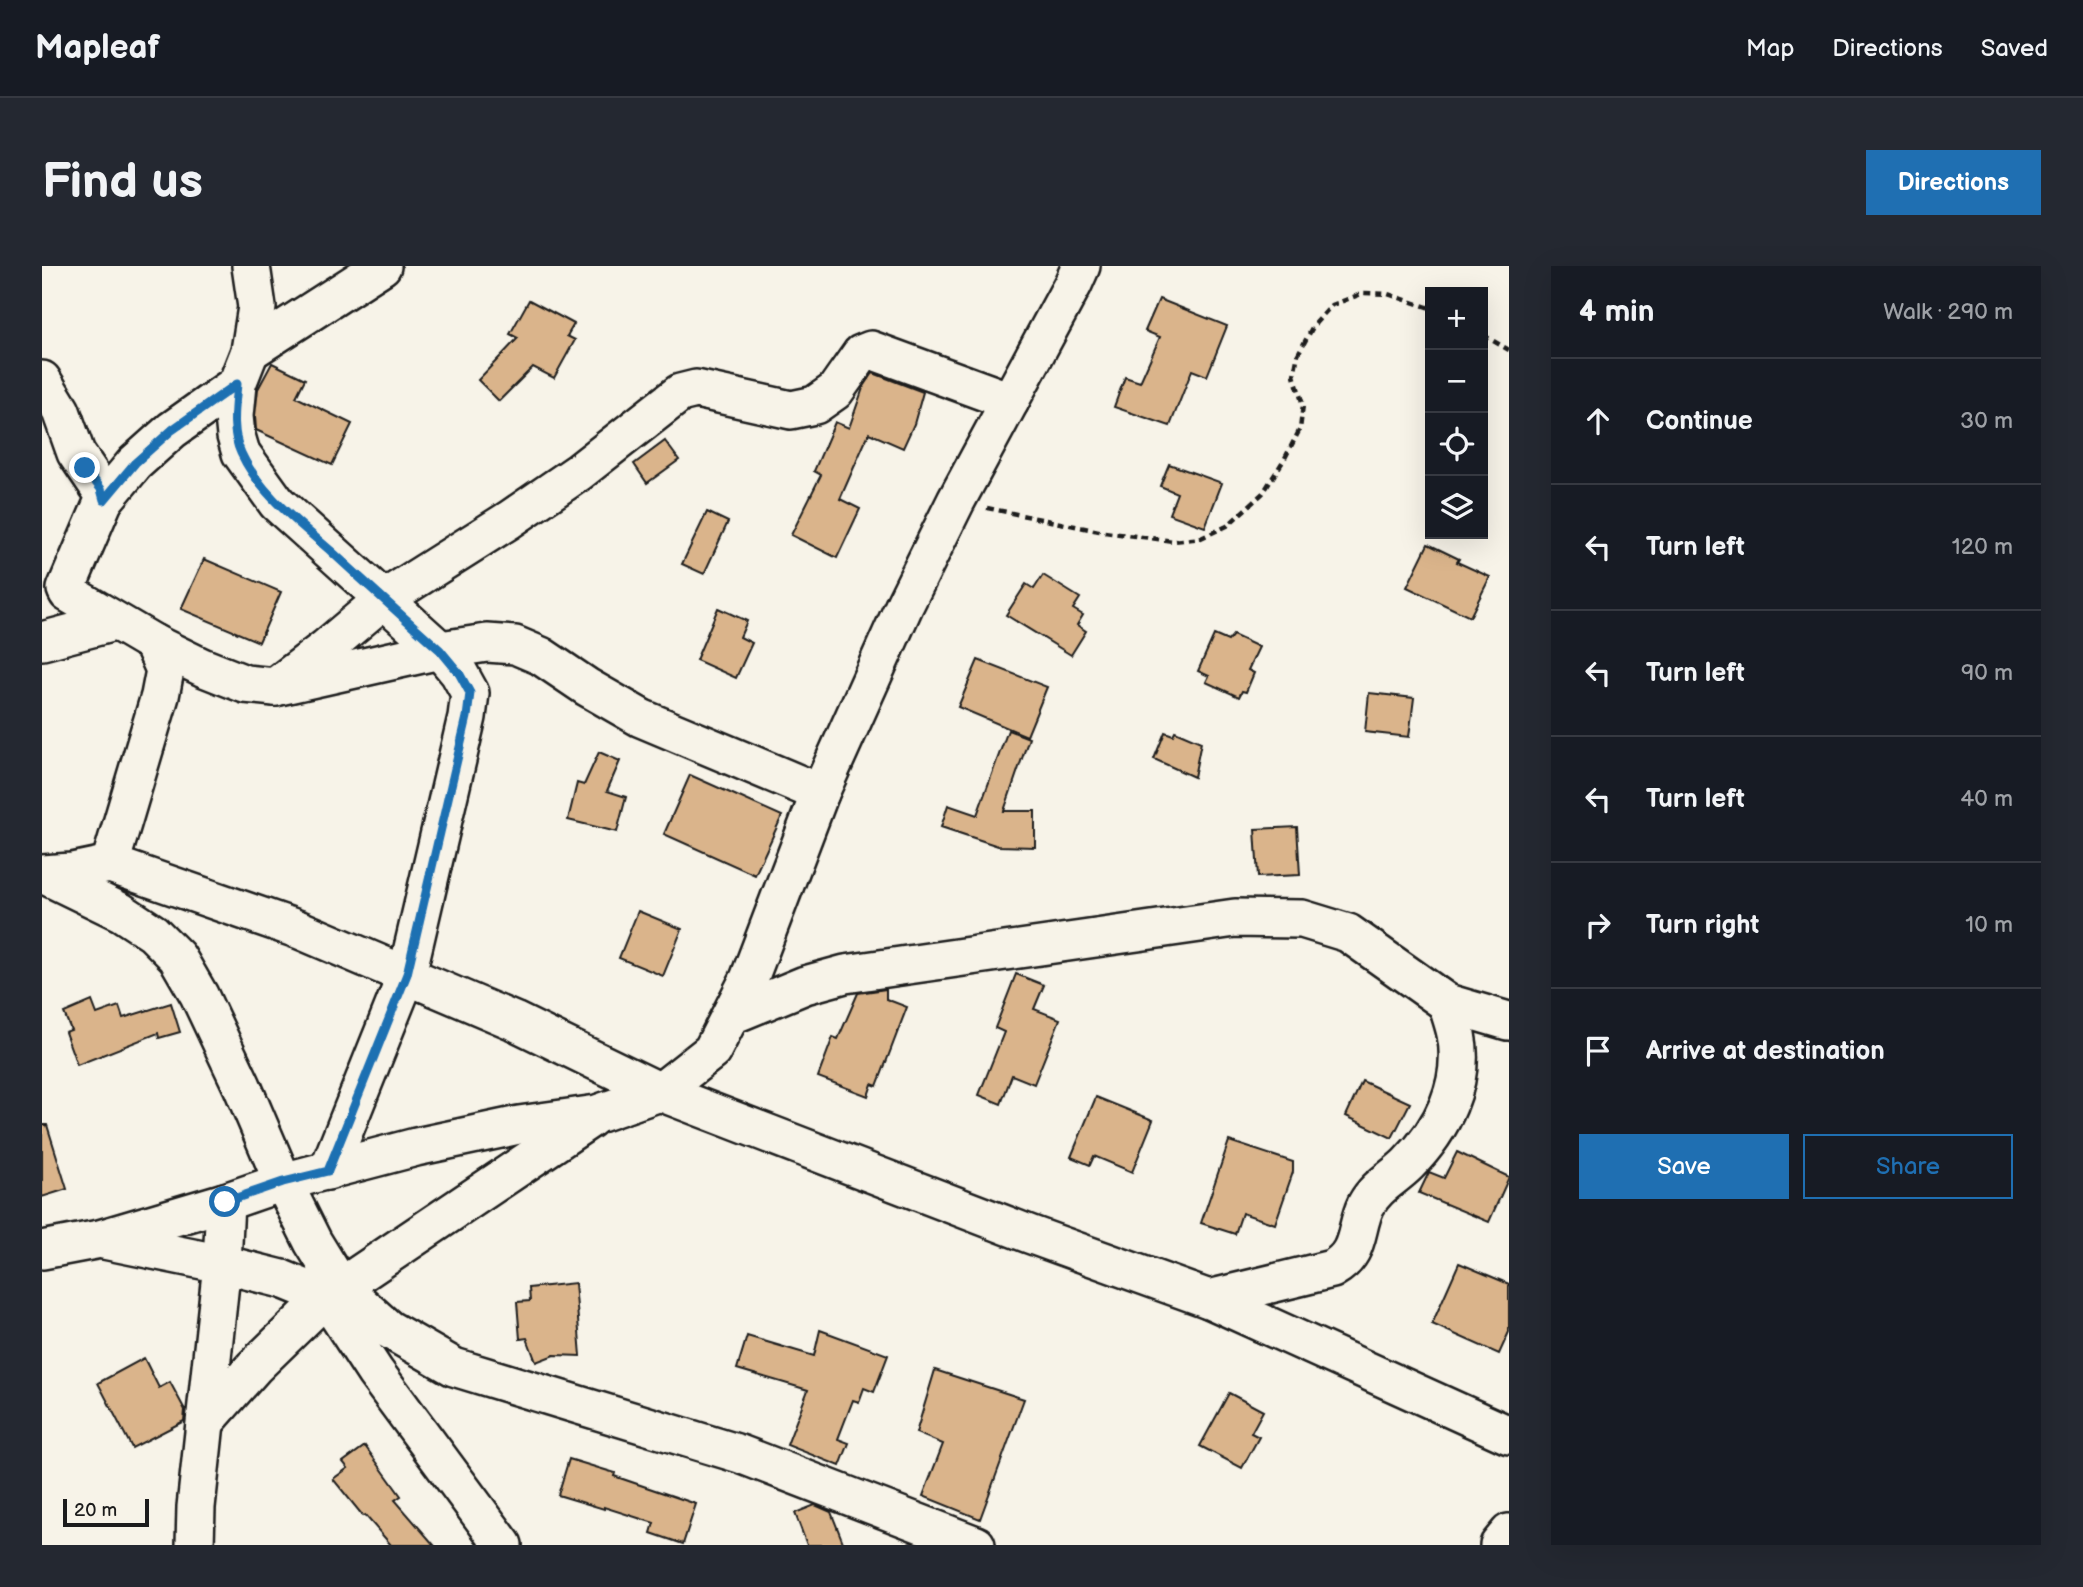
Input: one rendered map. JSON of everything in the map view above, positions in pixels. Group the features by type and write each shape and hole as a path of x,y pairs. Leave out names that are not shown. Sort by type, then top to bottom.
{"street":[{"path":"251,266 257,307 234,416 241,453 277,503 440,650 459,673 470,693 464,730 407,974 328,1171"},
{"path":"54,601 104,500 135,463 243,368 382,266"},
{"path":"42,1250 100,1239 283,1182 416,1147 519,1125 597,1114 660,1092 712,1051 749,979 820,793 905,604 956,501 1081,266"},
{"path":"275,687 384,599 569,479 680,393 696,389 791,410 815,405 835,391 862,354 871,350 1010,401"},
{"path":"42,380 61,411 76,453 101,489 104,500"},
{"path":"54,601 71,597 202,667 245,684 275,687 440,650 487,643 515,645 541,656 587,687 641,718 820,793"},
{"path":"42,641 114,622"},
{"path":"110,864 160,696 165,670 153,643"},
{"path":"43,874 72,872 110,864 300,930 514,1021 660,1092 1029,1234 1209,1299 1509,1435"},
{"path":"43,874 121,912 153,933 177,957 199,995 313,1242 333,1292 375,1372 503,1545"},
{"path":"732,1015 805,985 845,974 1235,918 1302,919 1348,933 1447,1003 1509,1022"},
{"path":"1209,1299 1332,1269 1342,1264 1352,1252 1366,1206 1381,1184 1413,1158 1446,1114 1456,1082 1459,1060 1456,1034 1447,1003"},
{"path":"207,1420 254,1367 333,1292 597,1114"},
{"path":"195,1545 196,1507 222,1264 225,1202"},
{"path":"100,1239 222,1264 333,1292 388,1329 454,1367 740,1454 975,1545"},
{"path":"1499,1545 1509,1533"}],"path":[{"path":"956,501 1104,532 1173,541 1201,538 1227,526 1264,493 1284,458 1300,429 1303,405 1294,375 1298,354 1314,325 1332,305 1364,293 1388,294 1425,306"},
{"path":"1488,338 1509,350"}],"building":[{"path":"1159,299 1227,326 1207,376 1192,370 1170,426 1114,407 1125,377 1140,382 1160,337 1145,331"},
{"path":"529,300 574,324 567,336 575,340 554,378 533,367 499,401 478,380 518,338 510,334"},
{"path":"272,363 305,379 296,397 352,424 332,465 256,430 258,389"},
{"path":"873,373 923,392 914,424 903,448 869,433 840,499 860,509 837,558 791,535 821,475 814,471 835,422 849,428 863,388"},
{"path":"665,441 679,460 647,483 634,464"},
{"path":"1169,464 1222,483 1205,527 1169,514 1177,493 1160,486"},
{"path":"707,512 728,522 704,574 682,564"},
{"path":"1428,544 1459,559 1457,562 1490,577 1470,617 1407,587"},
{"path":"204,559 281,592 259,642 181,609"},
{"path":"1043,575 1080,598 1073,609 1083,615 1077,625 1086,631 1071,655 1006,615 1026,584 1034,589"},
{"path":"718,608 747,621 740,637 752,643 736,678 696,660"},
{"path":"1214,635 1228,641 1233,635 1259,647 1248,670 1254,673 1246,692 1242,691 1239,697 1206,682 1209,676 1198,671"},
{"path":"978,660 1047,687 1027,736 958,707"},
{"path":"1369,693 1414,698 1409,737 1365,732"},
{"path":"1008,730 1029,738 1004,811 1035,811 1035,847 998,846 941,827 948,805 977,815"},
{"path":"1175,731 1201,742 1194,777 1154,759 1165,732 1173,735"},
{"path":"599,752 620,761 607,791 626,797 617,832 568,820 577,783 584,785"},
{"path":"690,775 782,816 755,875 664,834"},
{"path":"1297,827 1300,875 1258,877 1255,829"},
{"path":"638,911 682,929 663,976 619,958"},
{"path":"1016,974 1044,985 1034,1009 1060,1019 1034,1084 1012,1075 1001,1104 979,1095 1004,1032 995,1028"},
{"path":"886,989 886,999 907,1007 877,1086 872,1084 868,1096 818,1077 833,1037 838,1039 858,993"},
{"path":"92,1001 97,1014 119,1006 123,1018 171,1003 180,1032 159,1038 158,1033 77,1065 65,1032 71,1030 64,1013"},
{"path":"1362,1081 1410,1103 1392,1138 1346,1116"},
{"path":"1096,1097 1153,1120 1132,1172 1094,1156 1090,1165 1071,1157"},
{"path":"42,1125 47,1125 67,1189 42,1197"},
{"path":"1229,1141 1293,1162 1293,1172 1275,1224 1242,1213 1235,1234 1201,1223"},
{"path":"1457,1152 1509,1177 1489,1222 1419,1193 1429,1172 1444,1178"},
{"path":"1459,1263 1509,1284 1509,1332 1499,1354 1432,1324"},
{"path":"575,1283 581,1356 554,1355 536,1362 527,1338 520,1339 517,1302 530,1301 529,1288"},
{"path":"820,1330 888,1355 874,1392 864,1388 859,1402 853,1400 838,1439 849,1443 840,1466 787,1445 808,1390 737,1369 747,1336 814,1356"},
{"path":"144,1358 159,1388 170,1382 185,1410 184,1421 132,1448 98,1383"},
{"path":"935,1370 1024,1399 980,1519 923,1496 943,1444 916,1433"},
{"path":"1229,1393 1263,1411 1251,1433 1259,1437 1242,1468 1200,1446"},
{"path":"365,1446 401,1496 395,1500 434,1545 391,1545 333,1479 348,1468 343,1462"},
{"path":"569,1459 615,1473 614,1476 696,1504 683,1544 651,1533 654,1523 558,1495"},
{"path":"815,1505 831,1512 844,1545 807,1545 795,1513"}],"route":[{"path":"85,468 101,489 104,500 135,463 172,430 237,384 234,416 236,436 241,453 251,470 277,503 440,650 459,673 470,693 467,717 407,974 328,1171 283,1182 225,1202"}]}
